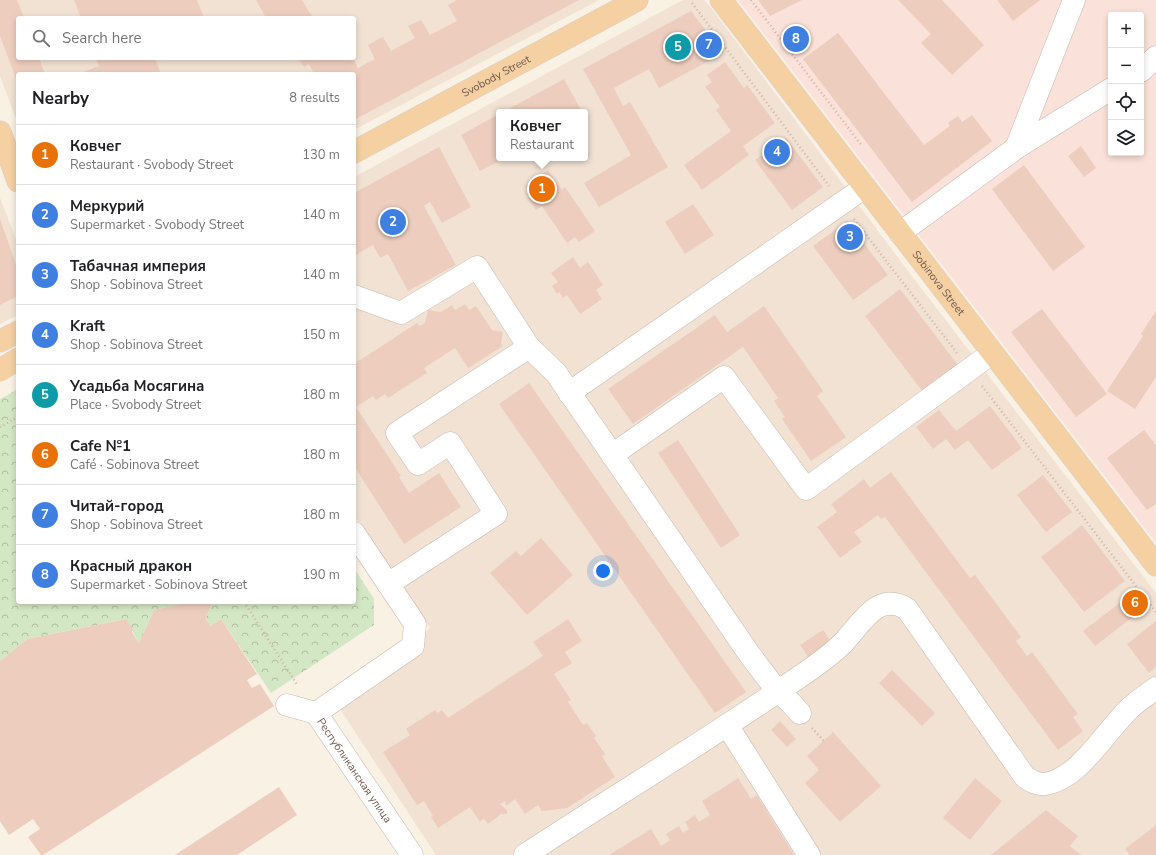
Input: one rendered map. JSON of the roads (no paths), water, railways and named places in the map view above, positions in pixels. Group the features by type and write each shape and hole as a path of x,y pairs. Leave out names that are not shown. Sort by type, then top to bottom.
{"main road":[{"name":"Svobody Street","path":"356,151 637,0"},
{"name":"Sobinova Street","path":"721,0 1156,565"},
{"path":"0,132 10,170"},
{"path":"0,342 16,333"},
{"path":"0,370 16,360"}],"street":[{"path":"1016,148 1074,0"},
{"path":"1144,68 1156,57"},
{"path":"900,233 1016,148 1108,91"},
{"path":"569,393 865,187"},
{"path":"356,297 401,313 476,267 529,347 556,373 750,655 778,692 800,713"},
{"path":"388,584 496,514 450,443 418,464 397,432 529,347"},
{"path":"612,455 724,377 806,489 992,353"},
{"name":"Республиканская улица","path":"356,536 415,624 413,646 316,713 412,855"},
{"path":"525,855 778,692 826,658 843,643 869,613 887,604 900,605 907,609 1025,777 1034,783 1044,784 1056,780 1076,767 1129,709 1156,688"},
{"path":"287,705 316,713"},
{"path":"727,725 809,855"}],"place":[{"name":"Красный дракон","path":"796,39"},
{"name":"Читай-город","path":"709,45"},
{"name":"Усадьба Мосягина","path":"678,47"},
{"name":"Kraft","path":"777,152"},
{"name":"Ковчег","path":"542,189"},
{"name":"Меркурий","path":"393,222"},
{"name":"Табачная империя","path":"850,237"},
{"name":"Cafe №1","path":"1135,603"}]}
